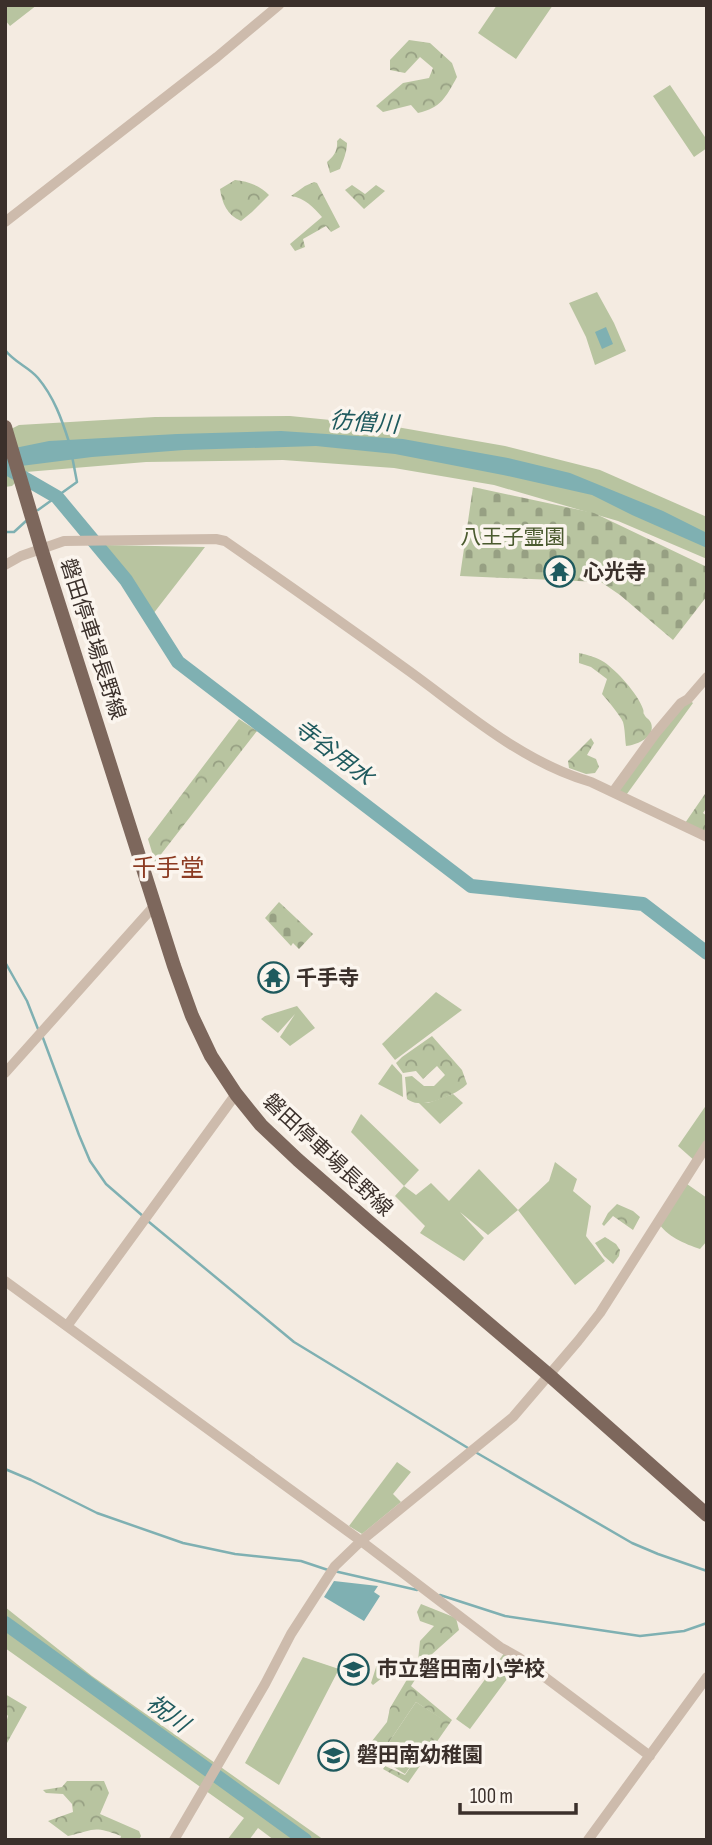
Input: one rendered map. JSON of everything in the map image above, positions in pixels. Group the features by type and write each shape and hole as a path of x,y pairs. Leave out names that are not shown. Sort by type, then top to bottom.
{"main road":[{"name":"磐田停車場長野線","path":"7,432 41,548 174,966 192,1016 211,1056 261,1125 298,1160 550,1375 707,1515"}],"street":[{"path":"5,222 217,57 279,5"},
{"path":"5,565 21,556 64,541 225,541 519,750 707,837"},
{"path":"613,792 655,734 707,677"},
{"path":"5,1073 155,905"},
{"path":"67,1326 236,1094"},
{"path":"174,1840 291,1633 335,1566 361,1541 513,1418 600,1312 707,1146"},
{"path":"5,1281 650,1756"},
{"path":"588,1840 707,1677"}],"green space":[{"path":"5,5 37,5 10,26 5,20"},
{"path":"497,5 553,5 516,59 478,33"},
{"path":"409,40 430,43 452,63 457,77 446,96 432,108 418,113 411,105 383,112 376,106 403,83 429,78 433,68 420,57 405,73 390,70 390,60"},
{"path":"670,85 707,140 707,148 694,157 653,96"},
{"path":"340,138 347,143 346,153 340,169 330,173 327,162 335,153"},
{"path":"235,180 254,184 269,195 241,221 226,208 220,189"},
{"path":"314,182 340,227 331,232 326,226 303,239 305,247 295,251 290,244 322,217 305,201 291,196"},
{"path":"352,185 365,194 376,185 385,191 364,209 345,190"},
{"path":"597,292 626,351 595,365 586,337 569,303"},
{"path":"290,416 391,426 505,446 600,470 707,517 707,559 618,521 494,485 394,468 283,460 146,462 26,472 12,486 5,487 5,432 19,425 155,417"},
{"name":"八王子霊園","path":"473,487 594,513 707,567 707,596 673,640 601,582 460,576"},
{"path":"105,545 205,547 153,614"},
{"path":"579,653 604,662 632,690 651,723 648,736 626,746 623,722 602,694 607,679 591,667 579,663"},
{"path":"688,699 693,703 624,798 613,792"},
{"path":"239,719 257,731 155,862 148,839"},
{"path":"591,738 594,743 587,755 596,759 599,767 595,773 586,774 569,768 568,761"},
{"path":"707,791 707,807 703,813 707,816 707,837 683,826"},
{"path":"279,902 313,934 299,949 293,943 291,946 265,918"},
{"path":"436,992 462,1010 395,1060 382,1044"},
{"path":"297,1006 315,1028 290,1046 280,1037 295,1014 278,1033 261,1019"},
{"path":"432,1036 462,1070 467,1084 444,1098 415,1103 407,1099 405,1077 412,1076 424,1086 434,1086 445,1075 437,1066 423,1079 416,1071 403,1073 396,1063"},
{"path":"392,1064 402,1075 403,1097 378,1084"},
{"path":"453,1094 463,1103 440,1124 419,1103 428,1103"},
{"path":"707,1104 707,1152 696,1162 678,1146"},
{"path":"361,1114 419,1170 404,1186 351,1132"},
{"path":"555,1162 577,1179 573,1191 591,1206 586,1236 605,1261 575,1285 518,1210 549,1181"},
{"path":"479,1169 518,1210 488,1235 460,1212 484,1238 464,1261 420,1233 425,1226 395,1196 404,1186 416,1195 431,1183 449,1201"},
{"path":"687,1184 707,1198 707,1241 700,1249 671,1235 658,1222"},
{"path":"617,1204 640,1217 633,1230 613,1216 604,1226 602,1224"},
{"path":"605,1237 620,1250 613,1264 595,1243"},
{"path":"397,1462 411,1472 393,1494 401,1502 362,1534 349,1526"},
{"path":"421,1604 456,1618 459,1630 431,1655 411,1686 452,1720 408,1783 383,1769 385,1766 405,1775 443,1720 416,1702 383,1751 384,1757 379,1764 373,1758 372,1741 387,1722 390,1708 418,1661 420,1641 434,1626 420,1621 417,1612"},
{"path":"5,1607 92,1676 324,1840 274,1840 258,1828 249,1840 227,1840 244,1818 5,1648"},
{"path":"505,1652 519,1663 470,1729 456,1719"},
{"path":"303,1657 339,1669 279,1785 245,1763"},
{"path":"378,1661 386,1662 388,1666 382,1678 373,1685 371,1683"},
{"path":"5,1694 27,1707 7,1743 5,1727 8,1716 5,1712"},
{"path":"416,1702 444,1720 405,1774 392,1766 383,1751"},
{"path":"67,1781 104,1781 109,1793 100,1814 139,1831 139,1840 120,1840 121,1836 99,1830 68,1836 48,1821 73,1812 72,1804 63,1794 46,1793 43,1790 62,1787"}],"water":[{"path":"606,327 613,344 602,349 595,332"},
{"path":"281,431 403,439 508,458 570,473 663,511 707,533 707,548 592,495 395,454 316,446 184,450 92,457 5,468 5,450 49,441"},
{"path":"334,1581 378,1586 374,1592 380,1596 364,1621 324,1597"}],"waterway":[{"path":"5,350 44,385 57,409 69,442"},
{"path":"38,510 77,482 72,456"},
{"name":"寺谷用水","path":"5,467 57,497 126,580 178,662 471,886 643,904 707,953"},
{"path":"5,532 14,532 26,521"},
{"path":"5,962 27,1001 38,1029"},
{"path":"43,1038 90,1161 106,1184 144,1217"},
{"path":"149,1222 294,1342 468,1448"},
{"path":"477,1453 632,1543 707,1571"},
{"path":"5,1469 97,1513 183,1543 235,1554 301,1561 328,1570"},
{"path":"334,1571 417,1590"},
{"path":"440,1595 505,1616 640,1636 684,1631 707,1623"},
{"name":"祝川","path":"5,1623 305,1840"}],"place":[{"name":"心光寺","path":"560,572"},
{"name":"千手寺","path":"273,978"},
{"name":"市立磐田南小学校","path":"354,1669"},
{"name":"磐田南幼稚園","path":"334,1755"}],"district":[{"name":"千手堂","path":"168,868"}],"water label":[{"name":"彷僧川","path":"364,422"}]}
